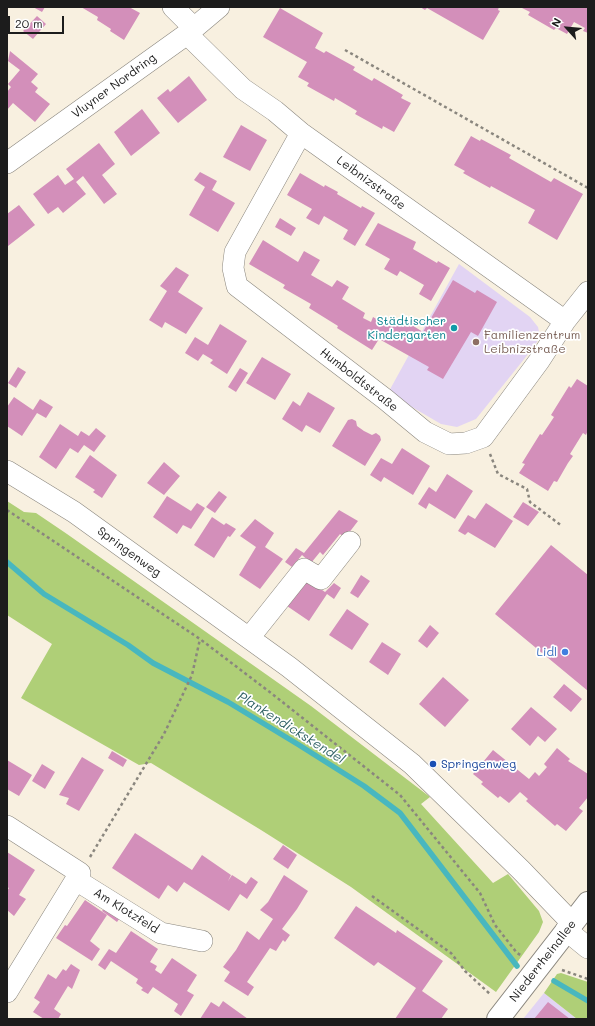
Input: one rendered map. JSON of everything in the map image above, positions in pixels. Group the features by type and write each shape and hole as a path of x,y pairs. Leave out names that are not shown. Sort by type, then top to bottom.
{"main road":[{"name":"Niederrheinallee","path":"502,1014 588,903"}],"street":[{"name":"Leibnizstraße","path":"173,7 190,31 243,89 275,111 301,133 565,321"},
{"name":"Vluyner Nordring","path":"7,163 190,31 219,7"},
{"name":"Humboldtstraße","path":"301,133 235,252 233,268 237,286 385,399 425,432 449,444 466,443 483,437"},
{"path":"483,437 539,361 565,321 588,292"},
{"name":"Springenweg","path":"7,471 74,512 249,638 295,672 424,775 569,926 588,948"},
{"path":"249,638 304,569 321,579 350,542"},
{"name":"Am Klotzfeld","path":"7,826 161,934 202,940"},
{"path":"7,992 78,876"}],"path":[{"path":"344,50 588,188"},
{"path":"483,437 498,474 527,489 530,502 562,526"},
{"path":"7,510 200,638 400,795 480,893 495,925 517,953 538,966 561,970 588,979"},
{"path":"78,876 164,734 192,675 200,638"},
{"path":"372,896 451,953 502,1014"}],"shaded area":[{"name":"Familienzentrum Leibnizstraße","path":"459,264 530,317 538,327 540,337 533,348 476,419 457,427 441,424 388,393"},
{"path":"544,993 577,1019 523,1019"}],"green space":[{"path":"7,501 24,512 36,513 311,706 430,797 421,804 493,883 508,874 539,911 543,922 539,932 496,992 351,887 261,830 151,763 139,765 21,698 52,644 7,615"},
{"path":"561,973 588,982 588,1019 577,1019 544,993 557,974"}],"building":[{"path":"33,7 45,7 42,12"},
{"path":"81,7 129,7 140,13 124,40 97,20 98,17"},
{"path":"420,7 499,7 498,10 500,11 483,40 427,8 425,10"},
{"path":"520,7 588,7 588,33 583,31 585,28 574,22 567,34 556,28 554,30 528,15 530,12"},
{"path":"280,8 323,33 315,48 324,53 326,51 355,67 353,70 372,81 374,78 403,95 401,98 411,103 394,132 383,126 382,129 355,114 357,111 335,98 334,101 307,86 309,83 298,77 307,62 263,37"},
{"path":"37,16 46,24 33,39 23,31"},
{"path":"10,51 38,74 31,82 38,88 35,92 50,104 35,122 13,103 7,110 7,92 11,87 8,84 20,70 8,61"},
{"path":"189,76 207,100 178,123 157,98 168,89 170,92"},
{"path":"142,109 160,133 131,156 114,132"},
{"path":"241,125 267,140 250,171 223,157"},
{"path":"471,136 480,141 481,139 511,155 509,158 551,182 554,178 583,194 557,240 528,223 535,210 491,186 490,188 463,173 465,171 454,165"},
{"path":"99,143 115,164 102,175 117,194 104,204 83,176 76,182 86,194 63,213 58,207 48,214 33,194 58,175 65,185 74,179 66,169"},
{"path":"200,172 217,181 212,190 235,203 218,232 189,215 205,187 194,180"},
{"path":"300,173 324,187 325,185 338,192 337,194 361,208 362,206 375,213 355,246 343,239 348,230 324,216 319,225 306,218 312,209 287,195"},
{"path":"19,205 35,225 8,246 7,214"},
{"path":"280,218 296,228 291,236 275,227"},
{"path":"378,223 416,242 413,249 437,263 438,261 450,268 431,301 419,294 424,285 400,271 397,276 384,269 390,259 365,245"},
{"path":"263,240 298,262 304,251 320,260 311,275 332,287 337,280 349,287 342,299 365,313 363,318 371,322 373,317 385,324 389,319 397,323 402,319 423,332 453,280 475,293 477,290 497,302 478,336 471,332 443,379 427,370 429,367 379,339 372,350 309,308 311,304 283,288 285,285 249,264"},
{"path":"176,267 189,275 178,292 203,308 186,334 165,322 162,328 149,320 167,291 160,286"},
{"path":"220,324 247,341 227,374 210,363 213,360 203,354 198,361 185,353 195,337 208,345"},
{"path":"262,357 291,374 275,400 246,383"},
{"path":"18,367 26,372 16,388 8,383"},
{"path":"240,368 248,373 236,392 228,387"},
{"path":"577,379 588,386 588,430 586,435 583,433 570,454 573,456 557,482 554,481 548,491 519,473 525,464 522,463 540,434 542,435 554,417 551,415 569,386 571,388"},
{"path":"308,392 335,408 320,433 306,425 302,432 282,419 293,401 300,406"},
{"path":"14,397 33,410 40,399 53,407 46,418 37,413 22,436 7,426 7,407"},
{"path":"352,419 356,421 357,426 364,431 372,435 376,433 380,436 381,440 365,466 332,446 348,420"},
{"path":"60,424 78,436 81,431 89,436 96,428 106,436 94,452 84,445 78,453 70,448 56,469 39,457"},
{"path":"402,448 430,466 413,495 384,477 381,482 370,475 381,458 392,464"},
{"path":"90,455 117,475 102,498 93,492 95,490 75,477"},
{"path":"164,462 180,476 164,495 147,483"},
{"path":"447,474 473,491 455,519 429,503 426,509 418,504 429,487 436,492"},
{"path":"219,491 227,497 215,513 206,507"},
{"path":"167,496 191,511 197,503 205,508 191,529 183,525 177,534 153,517"},
{"path":"523,502 539,512 528,526 513,517"},
{"path":"486,503 513,521 495,548 468,532 465,535 458,531 468,515 475,519"},
{"path":"339,510 358,521 345,538 340,534 323,555 320,552 311,563 302,555 292,567 285,562 296,548 304,553"},
{"path":"212,517 224,525 226,523 236,529 230,537 228,536 214,558 194,545"},
{"path":"255,519 274,533 265,547 283,559 260,589 239,575 256,547 240,536"},
{"name":"Lidl","path":"551,545 588,575 588,691 495,614"},
{"path":"361,575 370,581 358,598 350,593"},
{"path":"302,576 325,592 334,583 341,588 334,599 327,594 309,621 287,606"},
{"path":"347,609 369,624 352,650 329,635"},
{"path":"430,625 439,633 427,648 418,641"},
{"path":"382,642 401,654 388,675 369,662"},
{"path":"443,677 469,700 445,727 419,704"},
{"path":"564,684 582,699 571,712 553,697"},
{"path":"531,707 557,729 545,742 538,736 530,746 511,729"},
{"path":"557,748 570,759 568,761 588,774 588,797 579,808 583,811 566,831 557,824 555,826 526,801 528,799 520,792 509,803 500,796 498,798 481,784 483,782 473,774 493,750 529,779 535,772 539,776 547,767 544,764"},
{"path":"112,751 127,760 123,767 108,758"},
{"path":"82,757 104,770 79,811 66,804 69,798 59,795"},
{"path":"7,760 32,775 19,796 7,789"},
{"path":"42,764 55,772 45,789 32,781"},
{"path":"135,833 192,870 202,855 231,875 228,881 232,875 246,884 251,877 258,882 247,899 240,894 229,911 184,882 177,892 168,885 159,899 112,868"},
{"path":"283,845 297,855 288,869 273,859"},
{"path":"7,852 35,870 19,895 26,899 14,916 7,910 7,891 9,888 7,887"},
{"path":"284,875 308,891 282,929 290,935 285,942 283,940 276,951 270,948 247,982 254,987 248,996 224,981 230,972 223,967 236,950 247,931 259,940 273,919 260,910 268,902"},
{"path":"85,900 107,915 90,941 100,949 92,961 56,938 65,925 67,926"},
{"path":"107,905 122,915 117,922 102,911"},
{"path":"356,906 396,933 397,930 443,961 422,991 448,1009 441,1019 395,1019 416,988 378,962 374,966 334,938"},
{"path":"131,931 158,949 150,962 157,966 155,970 161,974 172,958 197,975 187,991 194,995 181,1016 174,1011 178,1004 153,987 148,994 141,990 143,988 136,983 138,979 111,961 105,970 98,965 109,949 116,953"},
{"path":"71,964 80,970 72,989 68,986 54,1009 61,1014 58,1019 44,1019 33,1012 40,1002 34,998 48,974 56,979 63,969 66,971"},
{"path":"223,1001 248,1019 200,1019 211,1002 219,1007"},
{"path":"548,1002 570,1019 534,1019"}],"waterway":[{"name":"Plankendickskendel","path":"7,562 44,594 128,645 153,663 228,702 299,745 364,786 400,813 517,966"},
{"name":"Plankendickskendel","path":"554,981 588,1001"}],"place":[{"name":"Städtischer Kindergarten","path":"454,328"},
{"name":"Familienzentrum Leibnizstraße","path":"476,342"},
{"name":"Lidl","path":"565,652"},
{"name":"Springenweg","path":"433,764"}]}
